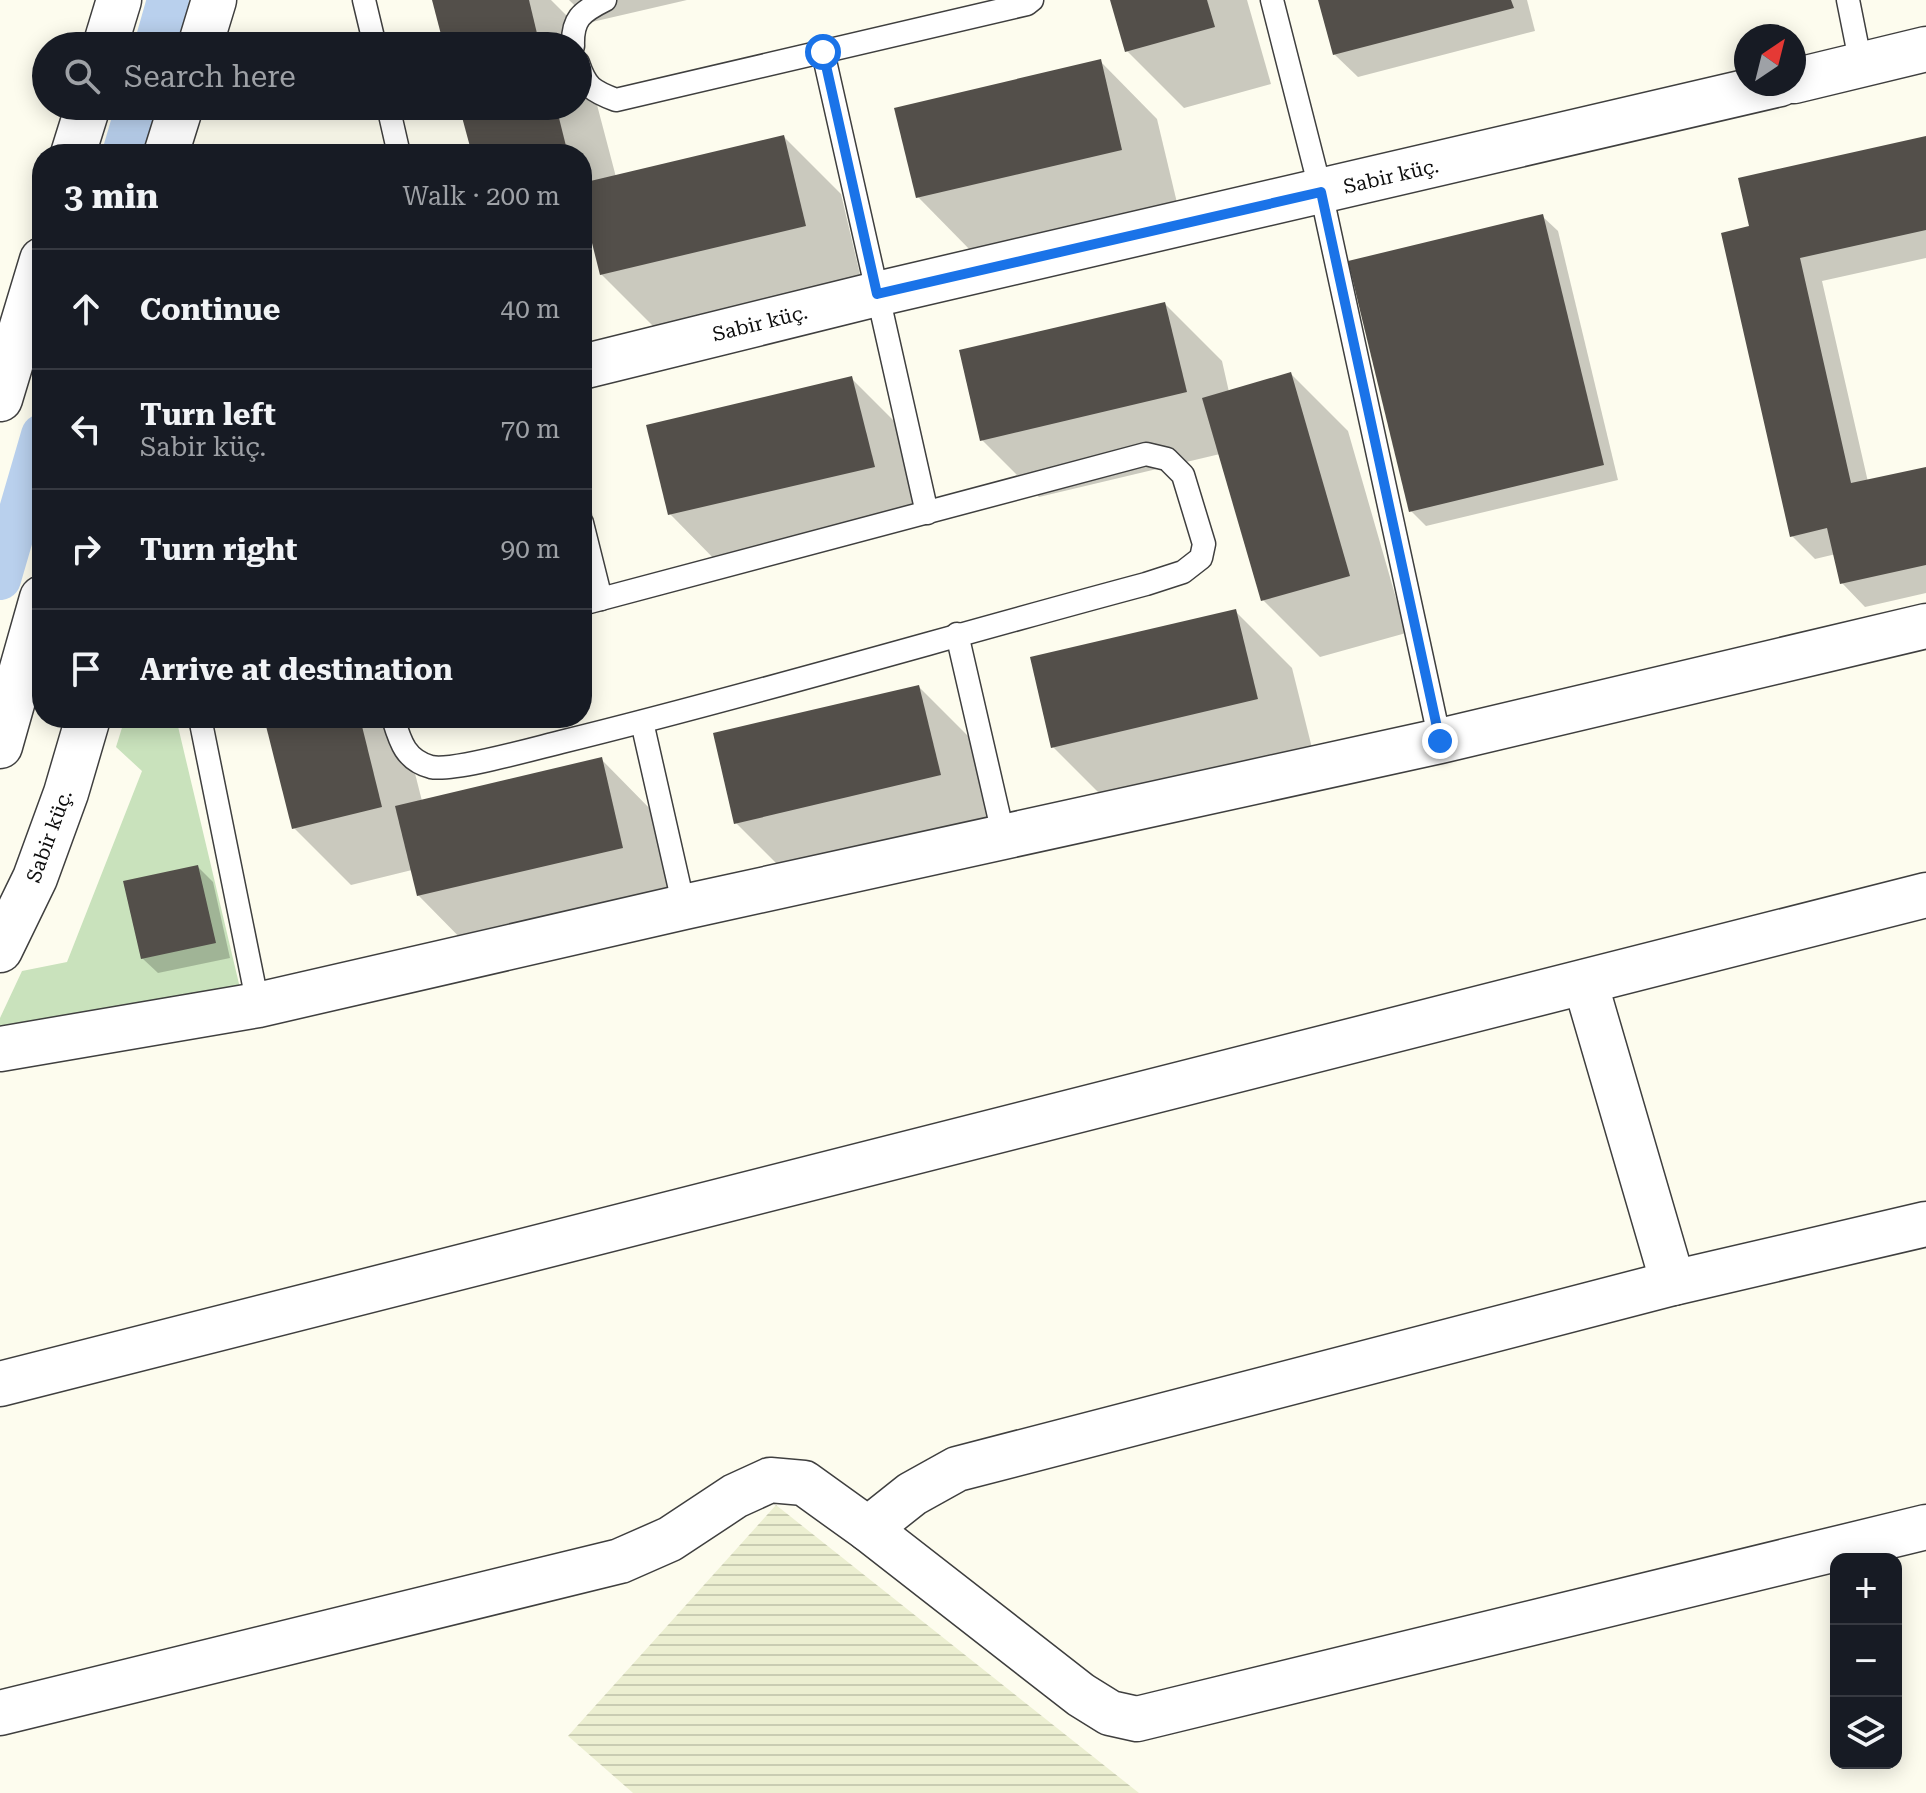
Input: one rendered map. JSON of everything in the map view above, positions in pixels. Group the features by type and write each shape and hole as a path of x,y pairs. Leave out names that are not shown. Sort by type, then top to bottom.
{"street":[{"path":"109,32 119,0"},
{"path":"204,32 214,0"},
{"path":"1806,78 1926,49"},
{"name":"Sabir küç.","path":"592,365 877,294 1734,95"},
{"path":"76,144 84,120"},
{"path":"169,144 177,120"},
{"path":"0,399 32,293"},
{"path":"0,1049 258,1005 684,907 1440,741 1926,626"},
{"path":"0,746 32,633"},
{"name":"Sabir küç.","path":"0,950 35,878 66,793 85,728"},
{"path":"0,1384 1926,895"},
{"path":"1585,982 1673,1283"},
{"path":"868,1529 912,1494 957,1469 1673,1283 1926,1224"},
{"path":"0,1713 620,1561 670,1539 735,1496 770,1480 804,1483 1081,1695 1110,1713 1137,1719 1926,1527"}],"lane":[{"path":"364,0 372,32"},
{"path":"573,32 573,27 587,9 605,0"},
{"path":"592,88 616,100 1027,4 1032,0"},
{"path":"1272,0 1321,192 1440,741"},
{"path":"1848,0 1861,65"},
{"path":"823,52 927,513"},
{"path":"391,120 397,144"},
{"path":"396,728 401,747 414,760 434,768 480,761 642,722 1183,572 1201,558 1204,544 1183,475 1167,459 1146,454 592,601"},
{"path":"957,634 1004,838"},
{"path":"642,722 684,907"},
{"path":"202,728 258,1005"}],"green space":[{"path":"122,728 178,728 240,988 0,1031 0,1018 22,971 67,962 142,771 116,747"},
{"path":"776,1505 1139,1793 633,1793 568,1736"}],"building":[{"path":"432,0 529,0 537,32 440,32"},
{"path":"1110,0 1207,0 1215,27 1125,52"},
{"path":"1318,0 1511,0 1514,8 1333,55"},
{"path":"1101,59 1122,150 916,198 894,108"},
{"path":"463,120 560,120 566,144 469,144"},
{"path":"784,135 806,226 600,275 592,243 592,181"},
{"path":"1926,136 1926,230 1800,258 1851,483 1926,467 1926,565 1840,584 1827,528 1790,537 1721,233 1749,226 1738,178"},
{"path":"1543,214 1604,465 1409,512 1348,261"},
{"path":"1165,302 1187,392 980,441 959,350"},
{"path":"1291,372 1350,576 1261,601 1202,398"},
{"path":"852,376 875,467 668,515 646,425"},
{"path":"1236,609 1258,699 1051,748 1030,657"},
{"path":"919,685 941,775 734,824 713,733"},
{"path":"267,728 362,728 382,807 292,829"},
{"path":"602,757 623,848 417,896 395,806"},
{"path":"198,865 216,943 141,959 123,881"}],"waterway":[{"path":"159,32 168,0"},
{"path":"126,144 133,120"},
{"path":"0,579 32,469"}],"route":[{"path":"823,52 877,294 1321,192 1440,741"}]}
